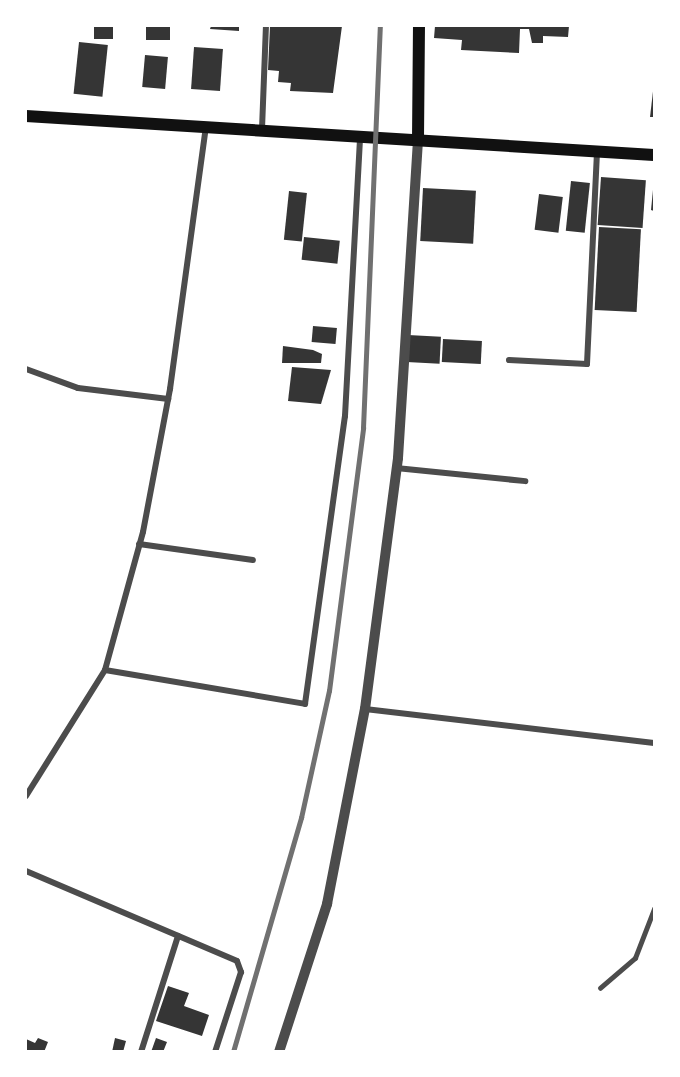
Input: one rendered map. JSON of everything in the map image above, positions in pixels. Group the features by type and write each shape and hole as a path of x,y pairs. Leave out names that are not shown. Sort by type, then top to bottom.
{"main road":[{"path":"418,139 419,26"},
{"path":"26,116 654,155"}],"street":[{"path":"262,129 266,26"},
{"path":"26,796 105,670 139,544 168,399 206,126"},
{"path":"105,670 305,704 345,416 360,138"},
{"path":"279,1052 327,904 365,709 396,468 418,139"},
{"path":"509,360 587,364 597,151"},
{"path":"26,369 78,388 168,399"},
{"path":"396,468 525,481"},
{"path":"139,544 253,560"},
{"path":"365,709 654,743"},
{"path":"26,871 240,965 215,1052"},
{"path":"141,1052 178,936"}],"lane":[{"path":"600,988 635,958 654,909"}],"building":[{"path":"94,26 113,26 113,39 94,39"},
{"path":"146,26 170,26 170,40 146,40"},
{"path":"211,26 239,26 239,31 210,29"},
{"path":"270,26 342,26 333,93 290,91 291,83 278,82 279,71 268,70"},
{"path":"435,26 569,26 568,37 543,36 543,43 532,43 529,29 520,29 519,53 461,50 462,40 434,38"},
{"path":"79,42 108,45 102,97 74,94"},
{"path":"194,47 223,49 220,91 191,89"},
{"path":"145,55 168,57 165,89 142,87"},
{"path":"654,83 654,117 650,117"},
{"path":"601,177 646,180 643,228 598,225"},
{"path":"654,180 654,211 651,210"},
{"path":"571,181 590,183 585,233 566,231"},
{"path":"423,188 476,191 473,244 420,241"},
{"path":"289,191 307,193 302,242 284,240"},
{"path":"539,194 563,197 558,233 535,230"},
{"path":"599,227 641,229 637,312 595,310"},
{"path":"304,237 340,241 337,264 302,260"},
{"path":"313,326 337,328 336,344 312,342"},
{"path":"408,335 441,337 440,364 407,362"},
{"path":"443,339 482,341 481,364 442,362"},
{"path":"283,346 313,350 322,354 321,363 282,363"},
{"path":"292,367 331,370 321,404 288,401"},
{"path":"168,986 189,993 184,1006 209,1015 202,1036 156,1021"},
{"path":"38,1038 48,1042 44,1052 26,1052 26,1039 35,1043"},
{"path":"115,1038 126,1041 123,1052 112,1052"},
{"path":"156,1038 167,1042 163,1052 151,1052"}],"railway":[{"path":"233,1052 301,818 329,691 363,428 380,26"}]}
